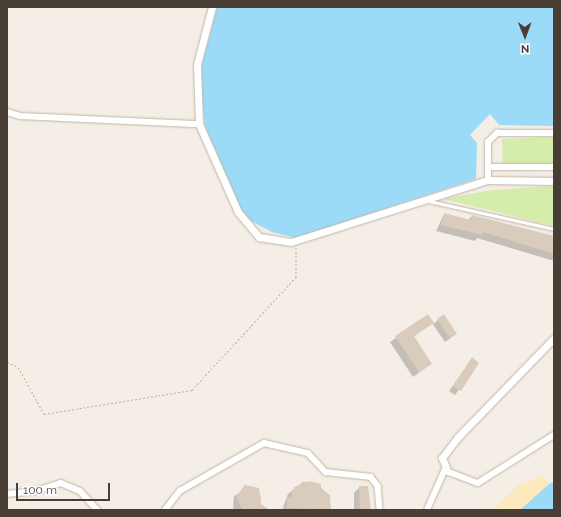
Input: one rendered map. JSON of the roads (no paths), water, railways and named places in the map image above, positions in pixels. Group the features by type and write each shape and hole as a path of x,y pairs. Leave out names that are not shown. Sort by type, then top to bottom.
{"street":[{"path":"212,7 197,64 199,124 238,212 249,227 270,242 295,241 488,180 554,181"},
{"path":"7,112 20,116 199,124"},
{"path":"488,180 488,142 497,133 554,133"},
{"path":"488,167 554,167"},
{"path":"554,338 458,437 442,458 449,472 478,483 554,435"},
{"path":"165,510 180,490 264,443 308,453 326,472 371,477 378,486 380,510"},
{"path":"427,510 446,467"},
{"path":"7,494 36,491 61,482 80,491 98,510"}],"lane":[{"path":"425,200 554,229"}],"water":[{"path":"217,7 554,7 554,126 499,125 490,114 470,135 477,143 476,179 296,238 272,232 251,221 241,209 205,127 200,72"},
{"path":"554,482 554,510 520,510 549,484"}]}
